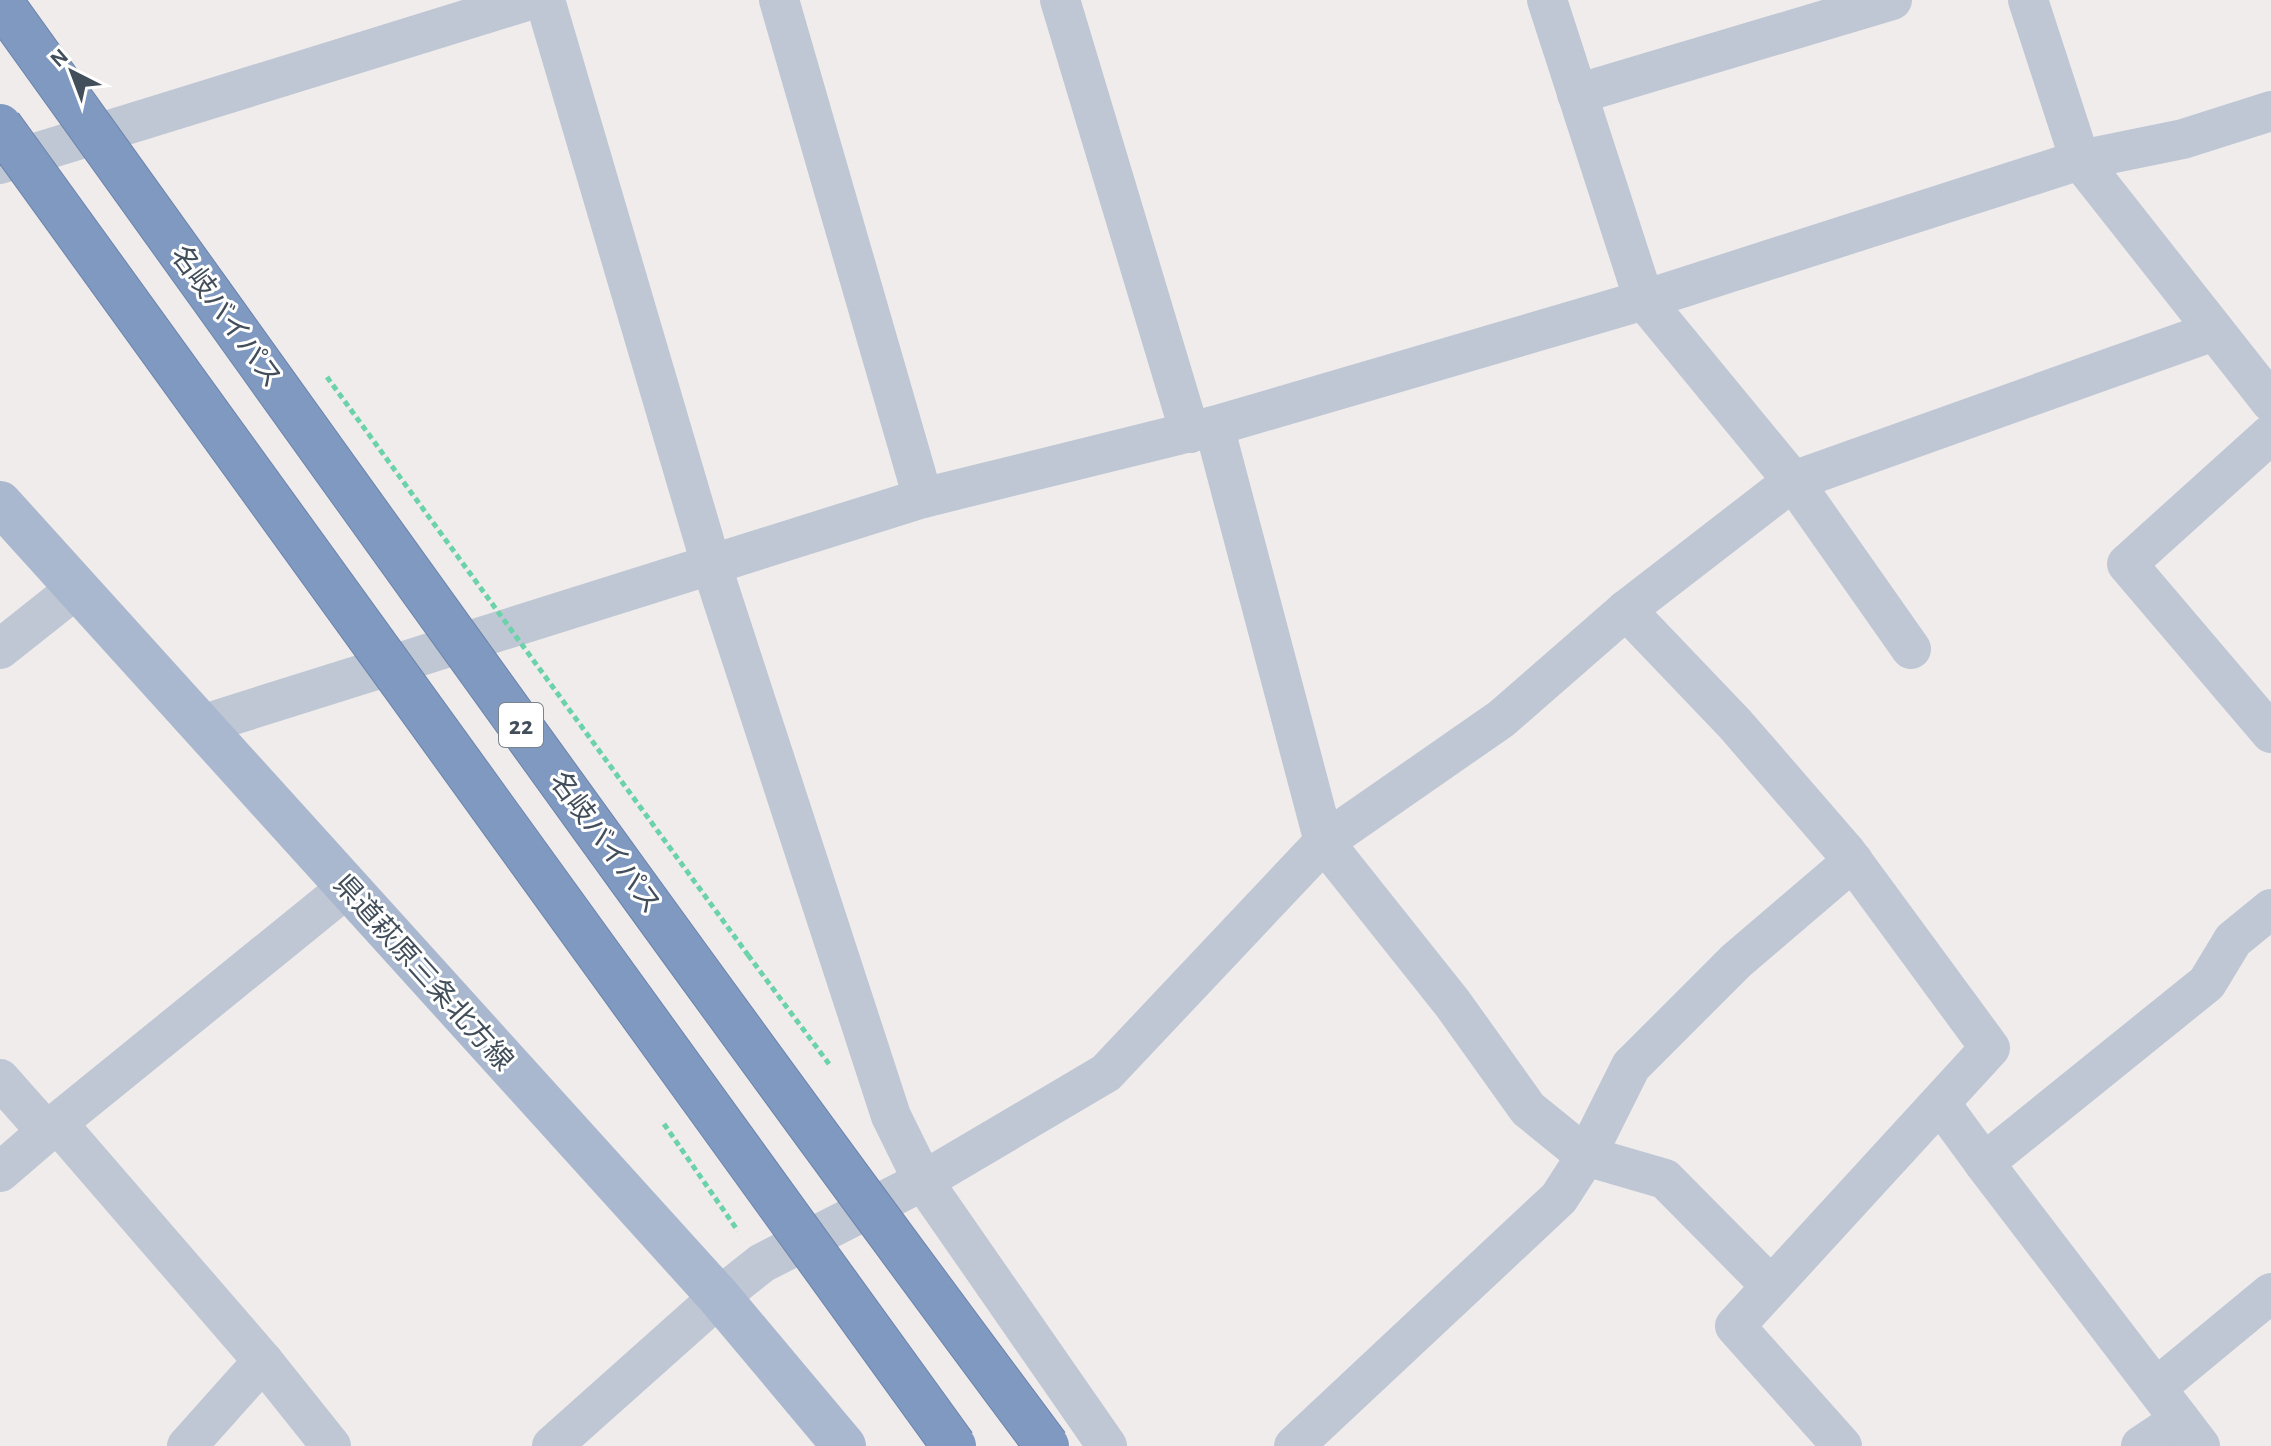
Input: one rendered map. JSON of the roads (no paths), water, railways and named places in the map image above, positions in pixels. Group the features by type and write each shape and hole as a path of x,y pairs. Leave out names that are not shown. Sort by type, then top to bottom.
{"highway":[{"name":"名岐バイパス","path":"0,1 478,666 1047,1446"},
{"name":"22","path":"0,126 954,1446"}],"main road":[{"name":"県道萩原三条北方線","path":"0,503 719,1297 844,1446"}],"street":[{"path":"0,164 479,8 530,0"},
{"path":"545,0 711,564 891,1116 923,1181 1107,1446"},
{"path":"779,0 923,498"},
{"path":"1060,0 1202,430 1324,842 1453,1004 1528,1109 1586,1156 1665,1179 1771,1286"},
{"path":"1547,0 1644,300 1793,481 1911,649"},
{"path":"1577,94 1892,0"},
{"path":"2028,0 2080,160 2271,402"},
{"path":"201,725 923,498 1202,430 1644,300 2080,160 2183,139 2271,111"},
{"path":"552,1446 719,1297 762,1263 923,1181 1106,1073 1324,842 1501,719 1626,610 1793,481 2214,331"},
{"path":"2271,434 2127,564 2271,733"},
{"path":"0,649 77,588"},
{"path":"1626,610 1735,724 1853,861 1990,1048 1735,1326 1842,1446"},
{"path":"1294,1446 1559,1198 1586,1156 1631,1066 1736,961 1853,861"},
{"path":"0,1172 348,887"},
{"path":"1984,1163 2207,983 2233,940 2271,909"},
{"path":"0,1079 52,1127 263,1361 331,1446"},
{"path":"1940,1103 2190,1433 2141,1446"},
{"path":"2156,1388 2271,1293"},
{"path":"187,1446 263,1361"}]}
